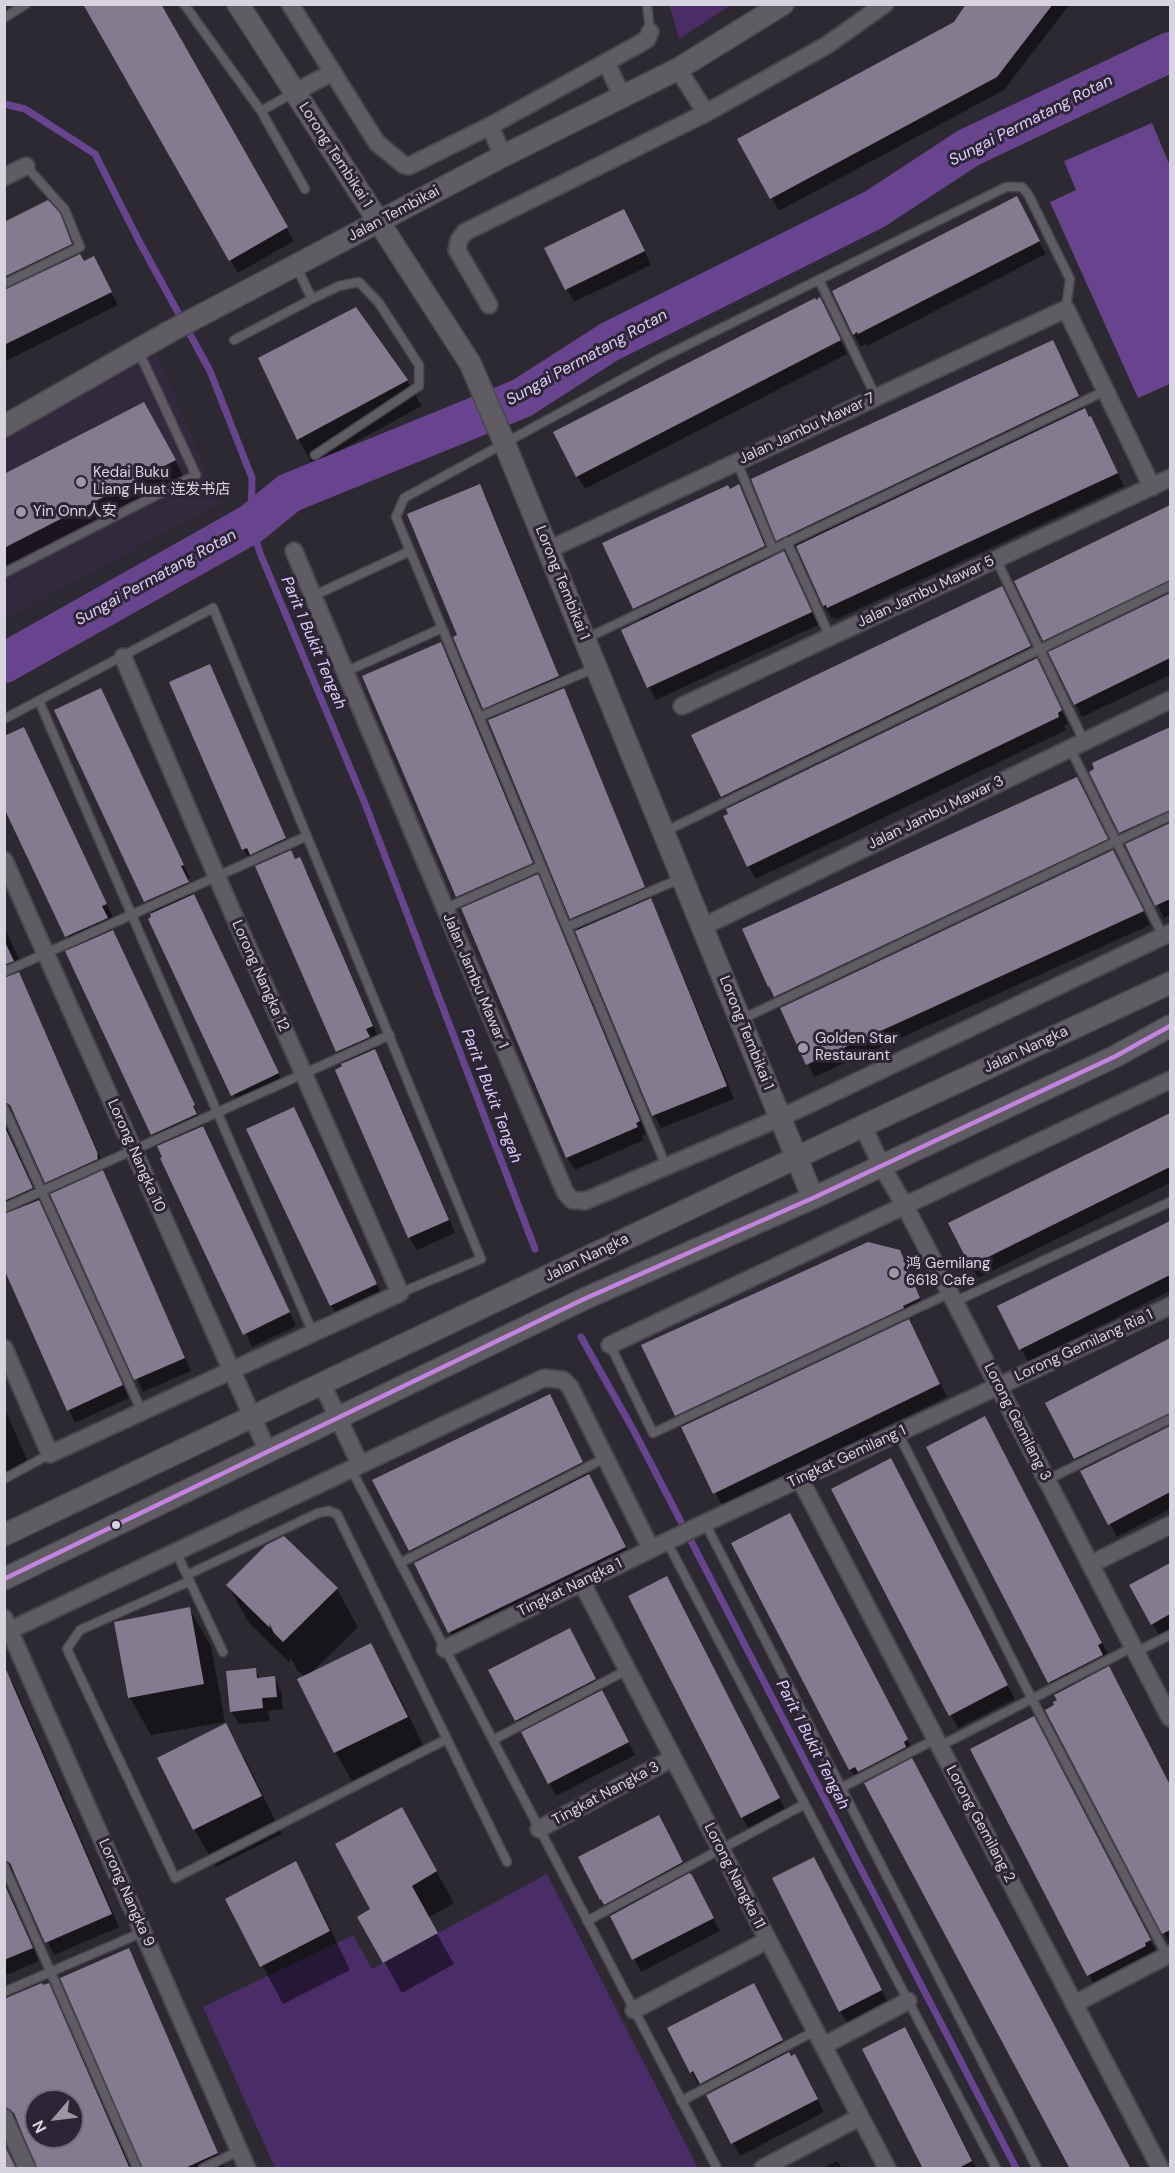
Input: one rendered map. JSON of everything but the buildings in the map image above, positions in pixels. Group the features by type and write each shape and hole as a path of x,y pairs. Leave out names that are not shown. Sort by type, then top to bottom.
{"street":[{"name":"Lorong Tembikai 1","path":"238,4 470,363 813,1198"},
{"path":"290,4 377,143 404,165 409,166 490,126 642,43 650,32"},
{"name":"Jalan Tembikai","path":"4,426 169,332 503,156 678,69 783,4"},
{"path":"489,305 457,249 459,240 465,232 706,113 827,45 885,4"},
{"path":"606,62 622,96"},
{"path":"678,69 706,113"},
{"path":"295,92 333,72"},
{"path":"490,126 503,156"},
{"path":"4,177 26,166"},
{"path":"1066,309 1152,486"},
{"name":"Jalan Jambu Mawar 7","path":"548,550 1066,309"},
{"name":"Jalan Jambu Mawar 5","path":"682,706 1170,478"},
{"name":"Jalan Jambu Mawar 1","path":"294,550 565,1192 572,1200 585,1201 780,1118 1167,934"},
{"name":"Lorong Nangka 12","path":"123,657 303,1075 400,1293"},
{"name":"Jalan Jambu Mawar 3","path":"702,927 1170,700"},
{"name":"Lorong Nangka 10","path":"4,860 268,1452"},
{"name":"Jalan Nangka","path":"4,1535 863,1126 1170,983"},
{"path":"4,1580 584,1299 882,1166 1116,1056 1170,1026"},
{"path":"610,1345 1170,1080"},
{"name":"Lorong Gemilang 3","path":"863,1126 1170,1718"},
{"path":"4,1348 50,1454 400,1293"},
{"name":"Lorong Gemilang Ria 1","path":"998,1386 1170,1306"},
{"path":"6,1627 176,1552 544,1378 555,1377 563,1380 570,1387 607,1457 664,1543"},
{"path":"322,1384 338,1418 355,1466"},
{"name":"Tingkat Gemilang 1","path":"700,1526 998,1386"},
{"name":"Lorong Gemilang 2","path":"800,1479 1160,2169"},
{"path":"1091,1564 1170,1525"},
{"name":"Tingkat Nangka 1","path":"445,1649 700,1526"},
{"name":"Lorong Nangka 11","path":"582,1583 887,2169"},
{"name":"Lorong Nangka 9","path":"6,1627 247,2169"},
{"name":"Tingkat Nangka 3","path":"539,1829 673,1758"},
{"path":"634,2010 768,1940"},
{"path":"1074,2004 1169,1955"},
{"path":"819,2038 908,2001"},
{"path":"4,2116 27,2169"},
{"path":"763,2169 860,2117"}],"lane":[{"path":"4,18 26,4"},
{"path":"184,4 261,111 305,189"},
{"path":"647,4 650,32"},
{"path":"261,111 295,92"},
{"path":"4,284 80,247 65,210 26,166"},
{"path":"666,1166 396,517 404,498 502,437 1006,187 1022,187 1028,194 1070,279 1066,309"},
{"path":"295,266 312,299"},
{"path":"819,280 876,397"},
{"path":"234,340 339,286 359,282 379,303 419,365 419,386 315,454"},
{"path":"4,573 196,475 138,349"},
{"path":"584,639 1107,390"},
{"path":"737,462 773,549"},
{"path":"787,542 830,637"},
{"path":"313,596 410,550"},
{"path":"996,559 1039,649 1116,841 1167,934"},
{"path":"664,832 1170,586"},
{"path":"4,719 213,608 481,1258 400,1293"},
{"path":"345,672 442,628"},
{"path":"479,717 596,668"},
{"path":"39,701 314,1333"},
{"path":"740,1020 1170,816"},
{"path":"4,972 307,836"},
{"path":"444,909 541,866"},
{"path":"567,927 682,878"},
{"path":"4,1208 390,1035"},
{"path":"4,1108 142,1412"},
{"path":"610,1345 653,1433 952,1297 1170,1202"},
{"path":"1047,1480 1170,1419"},
{"path":"898,1433 1032,1699 1169,1955"},
{"path":"4,1479 50,1454"},
{"path":"400,1563 607,1457"},
{"path":"355,1466 400,1563 717,2169"},
{"path":"447,1739 175,1878 67,1649 80,1630 318,1513 329,1511 337,1514 447,1739 507,1862"},
{"path":"700,1526 841,1788 1036,2169"},
{"path":"664,1543 805,1804 995,2166 985,2169"},
{"path":"176,1552 223,1652"},
{"path":"841,1788 1135,1649 1170,1635"},
{"path":"493,1740 627,1670"},
{"path":"587,1921 805,1804"},
{"path":"4,1866 136,2169"},
{"path":"4,1992 143,1932"},
{"path":"681,2101 819,2038"},
{"path":"202,2169 239,2151"}],"shaded area":[{"path":"669,4 731,4 731,5 679,39"},
{"path":"1152,123 1170,166 1170,384 1138,398 1050,202 1076,190 1064,161"},
{"path":"157,354 220,503 5,619 5,437"},
{"path":"547,1874 698,2168 275,2168 203,2007 353,1935 372,1969"}],"waterway":[{"name":"Sungai Permatang Rotan","path":"4,663 251,524 289,493 522,398 609,342 875,209 968,148 1170,52"},
{"name":"Parit 1 Bukit Tengah","path":"4,104 25,109 95,154 139,241 210,371 252,478 251,524 260,553 364,801 535,1249"},
{"name":"Parit 1 Bukit Tengah","path":"581,1337 634,1431 1016,2168"}],"transit line":[{"path":"4,1579 584,1299 813,1198 1116,1056 1170,1026"}],"place":[{"name":"Kedai Buku Liang Huat 连发书店","path":"81,482"},
{"name":"Yin Onn人安","path":"21,512"},
{"name":"Golden Star Restaurant","path":"803,1048"},
{"name":"鸿 Gemilang 6618 Cafe","path":"894,1273"}]}
